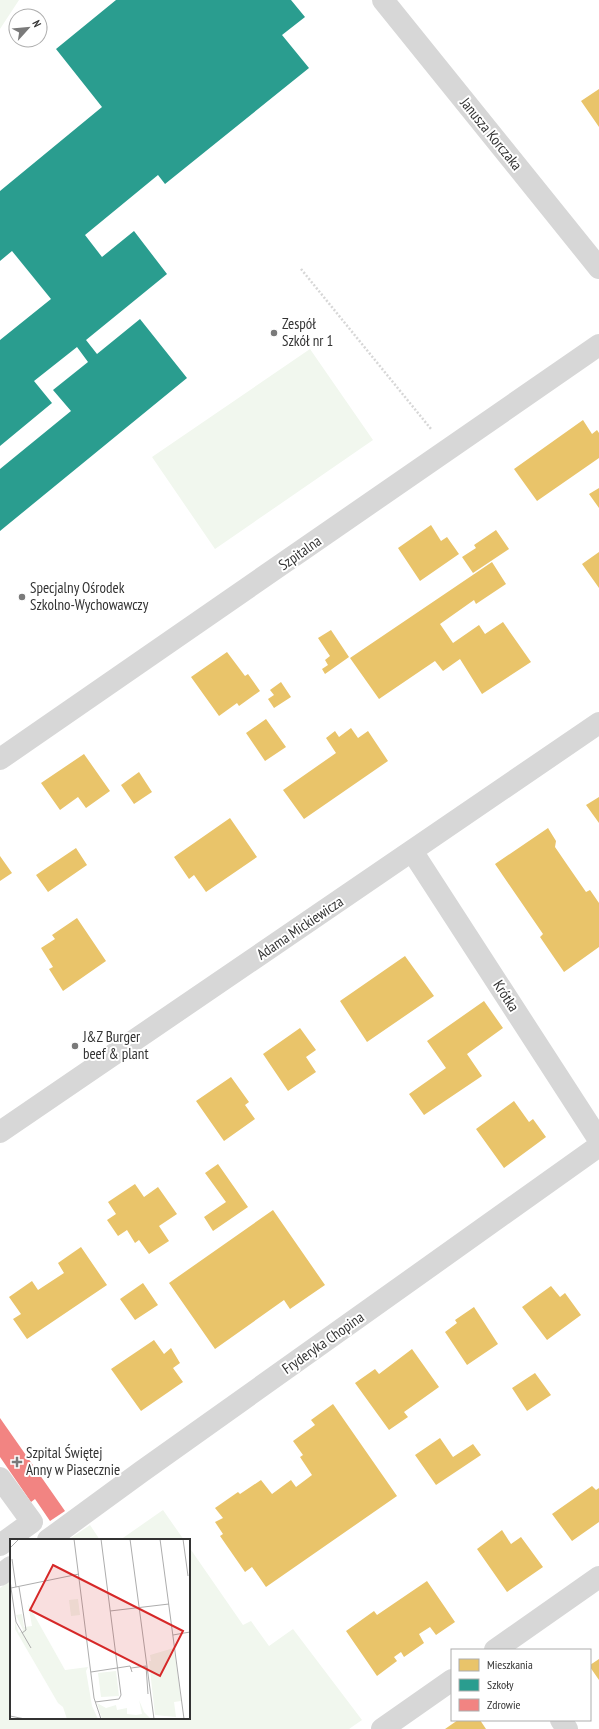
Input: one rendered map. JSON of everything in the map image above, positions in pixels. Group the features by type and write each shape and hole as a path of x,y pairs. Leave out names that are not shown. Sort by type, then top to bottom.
{"street":[{"name":"Janusza Korczaka","path":"382,0 599,268"},
{"name":"Szpitalna","path":"0,759 599,345"},
{"name":"Adama Mickiewicza","path":"0,1132 599,723"},
{"name":"Krótka","path":"412,851 599,1140"},
{"name":"Fryderyka Chopina","path":"49,1539 141,1472 599,1146"},
{"path":"0,1478 32,1522 0,1545"},
{"path":"0,1575 10,1568"},
{"path":"503,1648 599,1577"},
{"path":"382,1729 451,1681"}],"path":[{"path":"302,269 427,425"}],"shaded area":[{"path":"0,0 19,0 14,8 8,8 8,17 0,29"},
{"path":"310,349 373,440 215,549 152,457"},
{"path":"163,1510 183,1539 121,1539"},
{"path":"90,1525 99,1539 69,1539"},
{"path":"190,1548 243,1625 251,1621 269,1646 293,1629 362,1720 349,1729 0,1729 0,1588 10,1581 10,1719 190,1719"}],"building: Mieszkania":[{"path":"599,89 599,127 581,101"},
{"path":"583,420 592,434 597,430 599,433 599,458 537,501 514,469"},
{"path":"599,488 599,508 589,494"},
{"path":"431,525 441,541 447,537 459,554 420,581 398,548"},
{"path":"496,530 509,549 473,573 462,557 476,548 474,545"},
{"path":"599,552 599,588 582,564"},
{"path":"492,562 506,584 476,604 474,600 440,624 453,643 479,625 485,634 503,622 531,662 482,694 460,659 443,671 435,661 379,699 350,658"},
{"path":"331,630 349,657 325,674 322,669 328,665 325,660 330,656 318,638"},
{"path":"227,652 245,676 248,674 260,691 239,706 237,703 219,716 191,677"},
{"path":"281,682 291,697 274,708 268,699 274,695 270,690"},
{"path":"266,719 286,747 265,761 246,733"},
{"path":"351,728 358,738 368,731 388,761 304,819 283,790 336,753 326,738 335,731 339,737"},
{"path":"84,754 110,791 86,808 78,797 60,810 41,783"},
{"path":"139,772 152,792 134,804 121,785"},
{"path":"599,797 599,823 586,805"},
{"path":"230,818 257,857 206,892 194,875 189,879 174,857"},
{"path":"548,828 556,841 555,847 586,892 590,890 599,903 599,947 564,972 540,937 543,934 495,864"},
{"path":"76,848 87,865 48,892 36,875"},
{"path":"0,856 12,873 0,881"},
{"path":"77,918 106,961 63,991 49,969 53,967 41,948 55,939 52,935"},
{"path":"405,956 434,996 367,1042 340,1001"},
{"path":"484,1001 503,1028 467,1054 482,1076 424,1115 409,1094 446,1068 427,1041"},
{"path":"300,1028 316,1050 306,1057 316,1072 288,1091 263,1054"},
{"path":"231,1077 249,1102 245,1105 255,1119 224,1141 196,1101"},
{"path":"514,1101 529,1122 533,1119 546,1137 504,1168 476,1129"},
{"path":"218,1164 248,1207 213,1231 204,1217 226,1202 205,1173"},
{"path":"135,1184 144,1197 158,1187 177,1214 159,1226 169,1241 149,1254 139,1240 135,1243 127,1230 118,1236 107,1220 116,1214 108,1202"},
{"path":"273,1210 325,1285 290,1309 284,1300 215,1349 169,1283"},
{"path":"81,1247 107,1285 27,1339 13,1319 21,1314 9,1297 32,1281 38,1290 64,1273 58,1263"},
{"path":"143,1283 158,1305 135,1320 120,1299"},
{"path":"551,1286 560,1297 565,1293 581,1315 547,1340 522,1307"},
{"path":"474,1307 498,1344 467,1365 445,1332 457,1323 455,1320"},
{"path":"154,1340 164,1354 171,1348 180,1363 173,1368 183,1382 141,1411 111,1369"},
{"path":"412,1349 439,1387 404,1412 408,1417 389,1430 355,1383 375,1369 379,1374"},
{"path":"535,1373 551,1395 527,1411 512,1388"},
{"path":"333,1404 397,1496 266,1587 252,1567 245,1572 220,1536 223,1534 215,1522 223,1518 215,1508 238,1492 240,1494 261,1480 272,1494 291,1480 296,1487 312,1475 300,1457 303,1455 293,1441 315,1425 311,1420"},
{"path":"440,1438 453,1457 473,1444 481,1455 436,1485 415,1455"},
{"path":"592,1486 596,1490 599,1488 599,1522 572,1541 552,1514"},
{"path":"502,1530 511,1544 521,1537 543,1567 507,1592 477,1549"},
{"path":"427,1581 455,1622 436,1635 430,1627 419,1634 424,1643 404,1657 401,1652 394,1657 397,1661 377,1676 346,1631 374,1611 377,1615"},
{"path":"599,1659 599,1680 591,1668 591,1664"},
{"path":"457,1721 481,1721 486,1729 445,1729"}],"building: Szkoły":[{"path":"116,0 291,0 305,17 282,35 309,68 165,184 158,175 85,235 102,257 134,231 167,274 86,340 97,354 140,319 187,378 0,531 0,469 71,411 53,390 88,362 77,347 34,381 52,403 0,446 0,340 51,299 12,251 0,261 0,191 102,107 56,49"}],"building: Zdrowie":[{"path":"0,1418 65,1511 50,1521 35,1499 31,1502 0,1457"}],"place":[{"name":"Zespół Szkół nr 1","path":"274,333"},
{"name":"Specjalny Ośrodek Szkolno-Wychowawczy","path":"22,597"},
{"name":"J&Z Burger beef & plant","path":"75,1046"},
{"name":"Szpital Świętej Anny w Piasecznie","path":"17,1462"}]}
